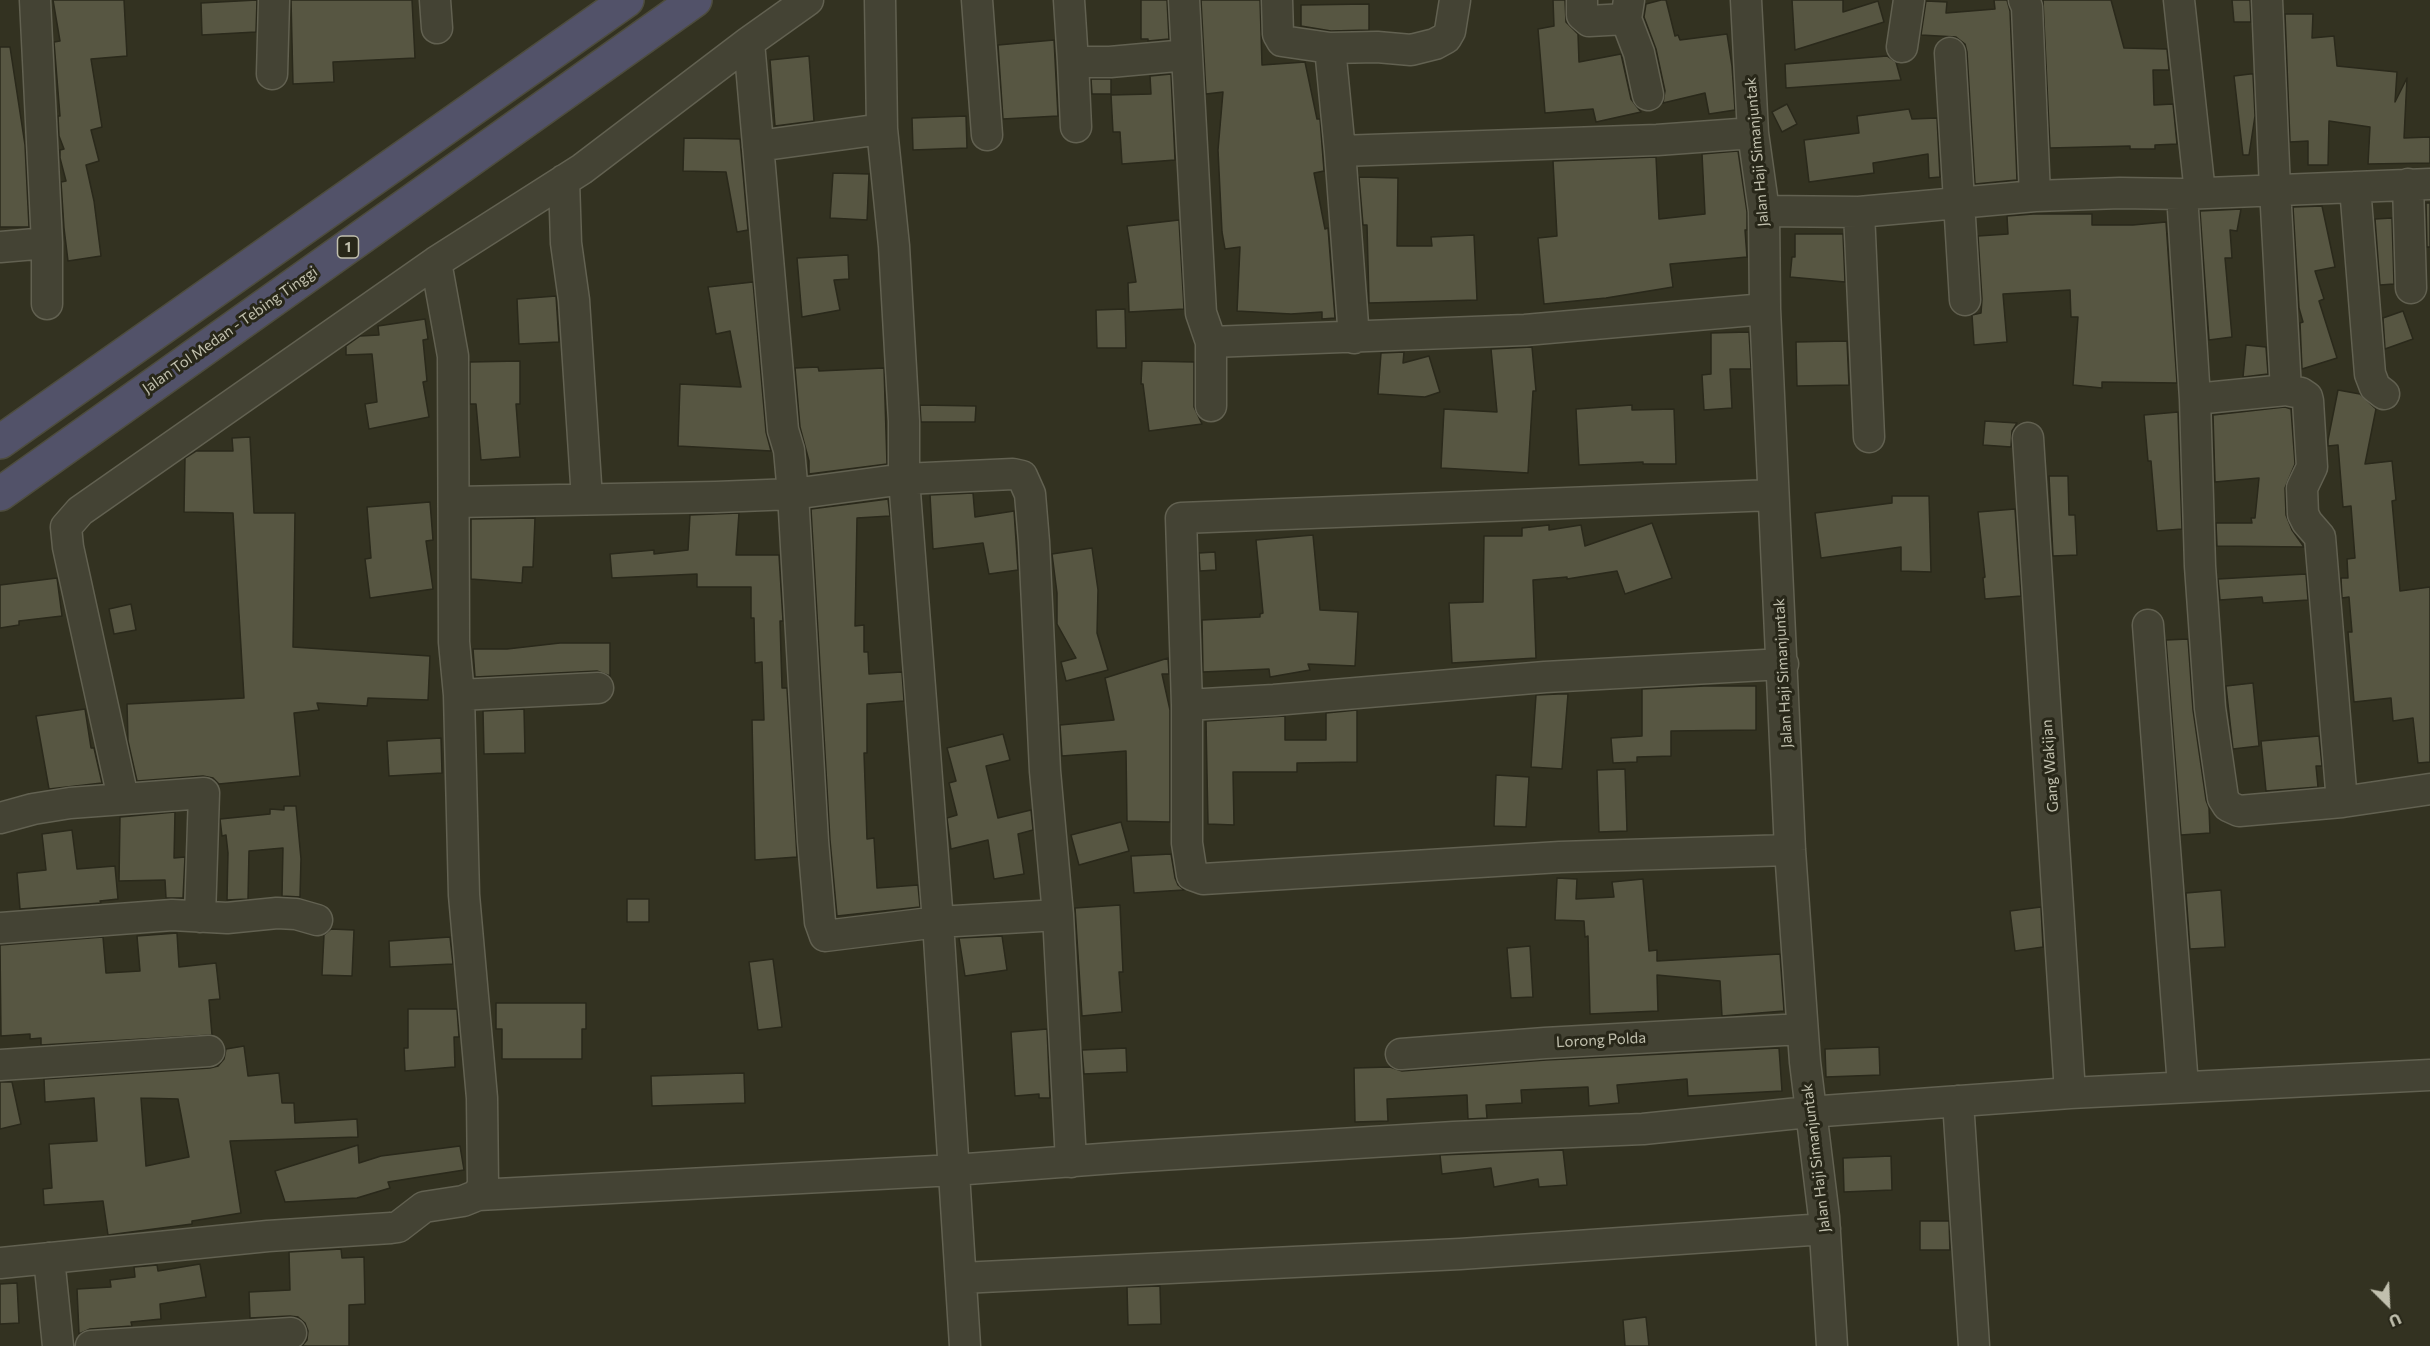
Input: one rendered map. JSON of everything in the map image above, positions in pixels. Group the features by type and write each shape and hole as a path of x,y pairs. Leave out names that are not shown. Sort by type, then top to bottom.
{"highway":[{"path":"0,442 627,0"},
{"name":"Jalan Tol Medan - Tebing Tinggi","path":"0,494 695,0"}],"street":[{"path":"35,0 47,243 47,304"},
{"path":"272,74 274,0"},
{"path":"123,798 68,546 66,527 80,511 436,262 564,180 808,0"},
{"path":"880,0 882,129 894,246 904,420 904,479 938,922 965,1346"},
{"path":"977,0 987,135"},
{"path":"1069,0 1076,127"},
{"path":"1184,0 1201,313 1211,342 1211,406"},
{"path":"1276,0 1278,34 1282,41 1330,48 1377,47 1411,50 1435,44 1446,38 1450,31 1455,0"},
{"path":"1582,0 1582,15 1589,21 1628,9 1648,95"},
{"name":"Jalan Haji Simanjuntak","path":"1743,0 1753,133 1764,211 1765,309 1790,850 1809,1112 1825,1229 1833,1346"},
{"path":"1902,47 1909,0"},
{"path":"2024,0 2027,7 2035,196"},
{"path":"2179,0 2191,194 2200,566 2210,708 2223,798 2228,806 2239,811 2342,802 2430,789"},
{"path":"2267,0 2286,390"},
{"path":"749,42 783,430 789,450 794,494 813,841 820,922 825,936 938,922 1058,915"},
{"path":"1330,48 1354,338"},
{"path":"1950,53 1965,300"},
{"path":"1072,62 1110,62 1187,55"},
{"path":"758,146 882,129"},
{"path":"1340,151 1657,140 1753,133"},
{"path":"564,180 566,243 574,300 586,499"},
{"path":"1764,211 1859,212 2035,196 2120,193 2191,194 2419,184 2411,288"},
{"path":"2355,187 2370,374 2375,387 2384,394"},
{"path":"1859,212 1869,437"},
{"path":"0,248 47,243"},
{"path":"436,262 453,356 454,642 459,695 464,895 482,1098 483,1185 478,1195"},
{"path":"1211,342 1525,330 1765,309"},
{"path":"2195,399 2286,390 2301,393 2307,397 2312,467 2302,488 2303,514 2320,537 2342,802"},
{"name":"Gang Wakijan","path":"2028,438 2070,1094"},
{"path":"455,502 794,494 904,479 1013,474 1022,476 1030,494 1045,771 1058,915 1071,1162"},
{"path":"1773,495 1180,518 1187,705 1187,843 1192,875 1203,879 1560,857 1790,850"},
{"path":"2148,625 2183,1086"},
{"path":"1187,705 1545,677 1783,664"},
{"path":"459,695 598,688"},
{"path":"0,818 59,804 204,793 177,916"},
{"path":"0,928 177,916 227,918 296,914 317,920"},
{"name":"Lorong Polda","path":"1401,1054 1545,1043 1802,1029"},
{"path":"0,1065 209,1051"},
{"path":"0,1263 398,1227 424,1208 478,1195 954,1170 1454,1137 1643,1129 1809,1112 1958,1101 2183,1086 2430,1075"},
{"path":"1958,1101 1974,1346"},
{"path":"961,1278 1460,1254 1825,1229"},
{"path":"49,1258 58,1346"},
{"path":"91,1346 291,1333"}],"building":[{"path":"53,0 124,0 127,56 91,59 102,127 91,130 99,161 86,165 94,201 101,256 68,261 61,182 66,181 60,158 60,150 64,149 59,136 58,116 60,116 54,42 60,41"},
{"path":"257,0 256,32 202,35 201,3"},
{"path":"291,0 412,0 415,58 333,62 334,82 293,84"},
{"path":"1141,0 1167,0 1169,39 1148,41 1148,39 1141,39"},
{"path":"1201,0 1260,0 1262,65 1305,62 1317,119 1320,119 1324,171 1314,173 1325,229 1328,228 1335,318 1322,319 1322,312 1291,314 1237,311 1240,247 1225,249 1222,232 1218,150 1223,92 1206,94"},
{"path":"1553,0 1565,0 1566,22 1578,34 1579,62 1621,54 1631,99 1641,112 1596,122 1593,109 1545,113 1538,29 1554,26"},
{"path":"1666,0 1675,36 1678,35 1680,40 1727,34 1735,110 1709,114 1705,93 1663,103 1665,91 1656,49 1644,17 1646,4"},
{"path":"1792,0 1843,0 1843,12 1878,1 1884,22 1795,50"},
{"path":"1994,0 2007,0 2010,11 2017,180 1975,184 1965,44 1956,37 1921,35 1926,1 1947,2 1946,13 1995,9"},
{"path":"2043,0 2111,0 2124,48 2167,49 2169,70 2153,70 2154,105 2173,104 2177,144 2155,145 2155,149 2130,149 2130,146 2050,148"},
{"path":"2232,0 2250,0 2251,22 2234,22"},
{"path":"1369,4 1369,30 1331,31 1301,26 1301,5"},
{"path":"2285,14 2313,14 2312,38 2334,36 2337,66 2397,72 2395,102 2407,78 2404,138 2430,137 2430,163 2368,164 2370,127 2329,121 2328,165 2308,165 2308,141 2290,142"},
{"path":"1054,40 1058,116 1003,119 998,45"},
{"path":"0,47 10,47 25,145 29,227 0,227"},
{"path":"809,56 814,121 775,126 770,60"},
{"path":"1887,56 1896,62 1901,80 1786,88 1785,64"},
{"path":"1171,74 1175,160 1122,164 1120,132 1113,132 1111,95 1151,94 1150,76"},
{"path":"2253,74 2255,116 2249,155 2243,155 2234,76"},
{"path":"1091,79 1111,79 1111,94 1092,94"},
{"path":"1787,104 1797,124 1782,132 1772,112"},
{"path":"1909,109 1912,119 1937,118 1940,177 1929,178 1928,154 1873,163 1874,173 1809,182 1804,140 1859,133 1857,116"},
{"path":"966,116 967,148 913,150 912,118"},
{"path":"684,138 740,139 748,230 737,232 726,172 683,171"},
{"path":"1738,151 1747,212 1747,230 1745,230 1747,257 1670,264 1673,287 1606,298 1544,304 1538,238 1557,236 1553,161 1656,157 1659,219 1705,214 1702,154"},
{"path":"833,173 869,174 867,220 830,218"},
{"path":"1359,177 1398,178 1397,246 1432,246 1431,237 1474,235 1477,300 1369,303 1367,225 1363,225"},
{"path":"2426,203 2430,203 2430,247 2427,247"},
{"path":"2322,206 2335,267 2315,271 2324,299 2319,301 2337,358 2302,369 2300,323 2303,322 2299,308 2293,207"},
{"path":"2241,209 2237,231 2230,230 2232,258 2225,258 2232,337 2209,340 2200,211"},
{"path":"2092,214 2092,225 2166,222 2177,383 2102,382 2102,388 2073,385 2078,317 2071,317 2070,290 2003,294 2007,342 1974,345 1972,315 1981,313 1982,299 1978,236 2008,234 2007,216"},
{"path":"2392,218 2394,284 2380,285 2375,219"},
{"path":"1179,220 1184,309 1129,312 1128,283 1136,282 1127,226"},
{"path":"1795,234 1843,234 1845,282 1790,277 1792,257 1795,257"},
{"path":"848,255 849,279 834,280 840,310 802,317 797,258"},
{"path":"753,282 766,432 771,451 678,446 680,384 741,387 730,331 716,334 708,287"},
{"path":"556,296 559,342 519,344 517,299"},
{"path":"1125,309 1126,348 1097,348 1096,310"},
{"path":"2403,311 2413,339 2385,349 2383,318"},
{"path":"425,319 428,339 423,340 427,381 423,382 429,417 369,429 365,404 377,402 372,354 346,355 346,346 360,336 379,335 378,326"},
{"path":"1749,332 1751,369 1730,369 1732,408 1704,410 1702,375 1711,374 1711,333"},
{"path":"1847,341 1849,385 1797,386 1796,342"},
{"path":"2246,345 2266,347 2268,374 2243,377"},
{"path":"1532,347 1536,391 1533,391 1528,473 1441,468 1444,409 1497,412 1491,349"},
{"path":"1404,352 1403,363 1429,356 1440,392 1425,397 1378,394 1381,353"},
{"path":"520,361 520,404 516,404 520,457 481,460 476,404 470,404 470,362"},
{"path":"1142,361 1194,362 1194,407 1202,424 1149,431 1143,384 1141,384"},
{"path":"818,367 819,371 884,368 887,464 809,474 809,461 800,427 795,368"},
{"path":"2338,390 2360,394 2376,409 2365,464 2392,461 2396,500 2392,501 2400,591 2430,587 2430,762 2418,763 2413,718 2393,721 2391,698 2354,702 2348,632 2352,632 2349,597 2342,598 2341,578 2348,578 2347,559 2355,558 2351,506 2343,507 2338,445 2328,446"},
{"path":"920,405 976,406 975,422 921,422"},
{"path":"1632,405 1632,410 1674,409 1676,464 1643,464 1643,462 1579,465 1576,409"},
{"path":"2285,407 2291,409 2295,464 2285,488 2286,515 2292,530 2304,547 2217,546 2216,523 2252,523 2251,518 2255,518 2259,478 2215,482 2213,415"},
{"path":"2178,412 2182,529 2157,531 2151,461 2148,461 2144,415"},
{"path":"1985,421 2017,423 2012,431 2011,447 1983,445"},
{"path":"250,437 254,513 295,513 293,647 430,656 428,700 368,698 367,706 317,703 319,710 294,713 300,776 219,784 213,778 203,776 137,781 128,741 127,704 244,698 233,513 184,512 185,458 196,451 233,451 232,438"},
{"path":"2049,476 2068,476 2069,515 2075,515 2077,555 2053,556"},
{"path":"973,493 975,517 1014,511 1018,570 989,574 983,543 933,549 930,495"},
{"path":"1892,496 1929,496 1931,572 1901,571 1901,547 1821,558 1815,513 1892,503"},
{"path":"888,499 890,516 857,518 855,626 864,625 864,652 868,652 869,674 902,672 904,701 867,704 867,753 864,753 867,839 874,838 877,888 918,885 920,907 837,916 830,840 811,509"},
{"path":"430,502 433,540 426,541 433,589 370,598 365,559 371,558 367,507"},
{"path":"2015,509 2021,596 1985,599 1978,512"},
{"path":"739,513 736,555 779,555 783,621 780,621 782,688 787,688 797,857 755,860 752,720 764,720 762,662 755,663 751,587 697,587 697,574 612,578 610,554 654,550 654,554 688,550 690,515"},
{"path":"535,518 533,567 523,567 522,583 471,579 471,519"},
{"path":"1652,523 1672,578 1625,594 1617,571 1567,579 1567,577 1533,580 1536,658 1452,663 1449,603 1483,602 1484,536 1522,536 1522,528 1549,525 1549,530 1581,525 1585,546"},
{"path":"1313,535 1320,610 1358,612 1355,666 1308,664 1310,670 1270,677 1269,669 1203,672 1202,620 1260,617 1263,613 1256,540"},
{"path":"1092,548 1098,590 1097,633 1108,670 1066,681 1061,662 1076,658 1057,624 1057,593 1052,554"},
{"path":"1215,552 1216,570 1200,571 1199,553"},
{"path":"2306,574 2308,600 2263,603 2262,597 2220,600 2218,579"},
{"path":"57,578 62,616 19,621 19,625 0,628 0,585"},
{"path":"131,604 136,630 114,634 109,609"},
{"path":"2188,639 2193,710 2209,808 2210,833 2181,835 2166,640"},
{"path":"560,643 610,643 610,676 597,671 475,677 473,649 507,649"},
{"path":"1168,658 1169,674 1162,674 1170,710 1170,822 1127,821 1126,751 1062,756 1060,725 1114,720 1105,678"},
{"path":"2253,683 2259,746 2233,749 2226,686"},
{"path":"1756,686 1756,730 1671,731 1671,756 1637,757 1637,762 1613,763 1611,738 1642,736 1642,689"},
{"path":"1568,694 1562,769 1531,767 1536,695"},
{"path":"85,709 91,748 94,748 102,783 49,789 36,716"},
{"path":"524,709 525,753 484,754 483,711"},
{"path":"1357,710 1357,762 1297,763 1297,772 1233,772 1234,825 1208,824 1206,721 1285,716 1285,740 1326,740 1326,713"},
{"path":"1003,734 1010,760 986,766 998,818 1031,810 1033,830 1018,834 1024,874 994,879 988,840 951,849 947,818 957,815 949,783 956,781 947,748"},
{"path":"2319,736 2322,766 2316,766 2318,787 2266,791 2261,741"},
{"path":"441,738 442,773 389,776 387,741"},
{"path":"1625,769 1627,831 1599,832 1597,770"},
{"path":"1496,775 1529,777 1526,827 1494,826"},
{"path":"284,806 296,806 301,859 300,897 282,896 283,848 249,851 248,899 227,900 228,853 226,835 222,836 220,819 270,814 270,809 284,810"},
{"path":"175,812 174,858 185,857 183,898 166,898 165,880 119,881 120,817"},
{"path":"1121,822 1129,851 1079,865 1071,835"},
{"path":"72,830 77,869 115,866 118,899 100,901 101,903 20,909 17,873 46,870 42,834"},
{"path":"1171,854 1175,878 1184,890 1134,893 1131,856"},
{"path":"1557,878 1577,879 1576,899 1614,897 1612,882 1643,879 1649,951 1657,950 1657,961 1780,954 1784,1011 1722,1016 1720,981 1657,975 1658,1011 1590,1014 1588,936 1585,937 1584,921 1555,920"},
{"path":"2221,890 2225,947 2190,949 2186,893"},
{"path":"627,899 649,899 649,922 627,922"},
{"path":"1120,905 1123,972 1119,972 1122,1012 1082,1016 1075,908"},
{"path":"2041,907 2043,947 2015,951 2010,911"},
{"path":"331,929 354,930 352,976 322,975 324,935"},
{"path":"177,933 179,967 216,963 220,999 209,1000 212,1035 41,1045 41,1038 30,1039 30,1034 1,1036 0,945 103,937 106,973 140,971 137,936"},
{"path":"1002,936 1007,970 965,976 959,938"},
{"path":"450,937 453,964 390,967 389,941"},
{"path":"1530,946 1533,997 1511,998 1507,948"},
{"path":"773,959 782,1027 758,1030 749,962"},
{"path":"496,1003 586,1003 586,1029 582,1029 582,1059 502,1059 502,1029 496,1029"},
{"path":"408,1009 457,1009 459,1037 454,1037 455,1067 405,1071 404,1048 408,1048"},
{"path":"1047,1029 1050,1098 1039,1098 1039,1094 1015,1096 1011,1032"},
{"path":"244,1046 248,1076 279,1073 282,1103 294,1103 295,1123 357,1119 358,1137 230,1141 241,1213 192,1221 192,1224 108,1235 103,1201 44,1205 43,1189 52,1188 49,1144 97,1141 94,1098 45,1102 44,1079 210,1068 218,1066 224,1059 226,1049","holes":["141,1098 178,1099 189,1157 146,1166"]},
{"path":"1879,1047 1880,1075 1826,1077 1825,1049"},
{"path":"1126,1048 1127,1072 1084,1074 1082,1050"},
{"path":"1779,1048 1782,1091 1688,1096 1687,1079 1617,1085 1619,1103 1589,1106 1588,1087 1521,1090 1522,1103 1486,1105 1487,1118 1468,1119 1467,1095 1387,1099 1388,1121 1355,1122 1354,1068 1390,1067 1402,1071 1546,1060"},
{"path":"744,1073 745,1103 652,1106 651,1076"},
{"path":"0,1082 12,1082 21,1124 0,1129"},
{"path":"358,1145 359,1163 381,1156 460,1146 464,1170 388,1182 390,1188 357,1198 285,1202 275,1171"},
{"path":"1563,1150 1567,1185 1539,1187 1538,1179 1494,1187 1491,1168 1442,1174 1440,1155"},
{"path":"1891,1156 1892,1190 1844,1192 1843,1158"},
{"path":"1920,1221 1949,1221 1950,1250 1920,1250"},
{"path":"341,1249 342,1258 364,1257 365,1304 349,1305 349,1346 302,1346 307,1340 308,1331 305,1323 298,1317 250,1318 249,1292 290,1290 289,1252"},
{"path":"200,1264 206,1297 160,1304 161,1319 131,1322 132,1326 90,1329 79,1334 77,1289 111,1287 110,1280 135,1277 134,1267 157,1265 158,1271"},
{"path":"17,1283 19,1323 0,1324 0,1284"},
{"path":"1160,1286 1161,1324 1128,1325 1127,1287"},
{"path":"1646,1317 1649,1346 1625,1346 1623,1320"}]}
